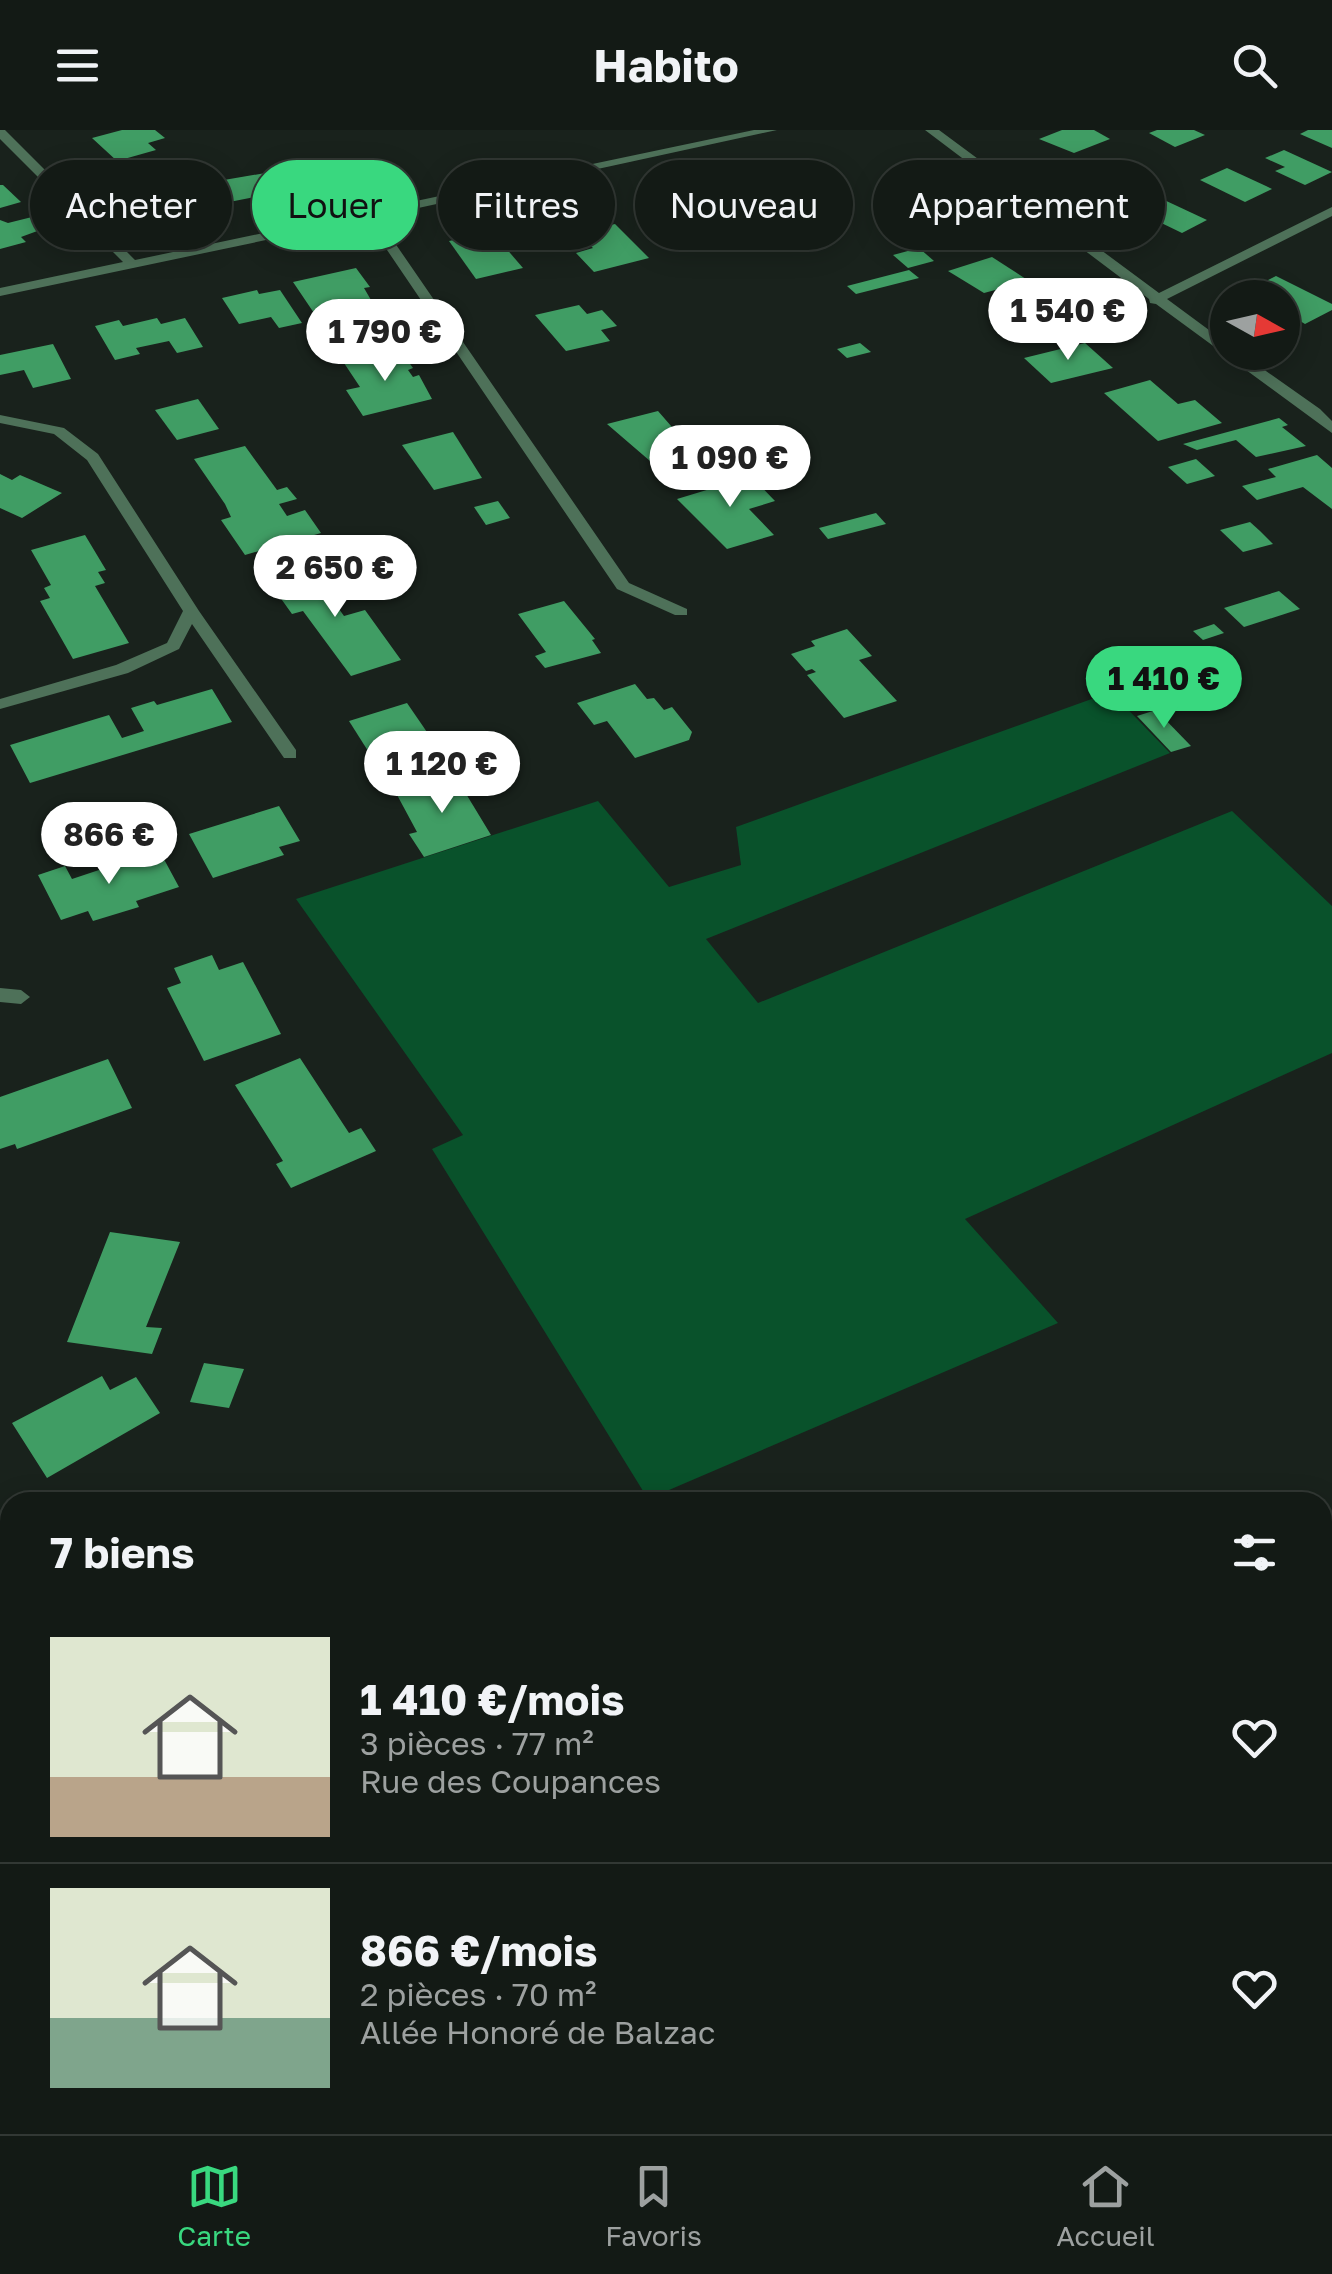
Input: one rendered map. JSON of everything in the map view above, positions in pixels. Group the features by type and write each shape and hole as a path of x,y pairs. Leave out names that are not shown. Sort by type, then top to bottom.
{"street":[{"path":"418,204 771,130"},
{"path":"931,130 1210,339"},
{"path":"0,132 131,263"},
{"path":"1155,300 1332,210"},
{"path":"0,292 252,238"},
{"path":"394,250 623,586 681,612"},
{"path":"1254,370 1315,412 1332,429"},
{"path":"0,419 60,432 93,457 290,754"},
{"path":"0,704 122,669 173,646 191,610"},
{"path":"0,995 21,998"}],"green space":[{"path":"1111,692 1170,753 706,939 758,1003 1232,811 1332,906 1332,1053 965,1219 1058,1323 664,1492 644,1492 432,1149 463,1135 296,899 598,801 669,887 741,865 736,827"}],"building":[{"path":"122,130 155,130 165,138 148,143 156,150 116,160 92,138"},
{"path":"1062,130 1094,130 1110,139 1074,153 1039,139"},
{"path":"1194,130 1205,135 1175,147 1149,133"},
{"path":"1332,130 1332,148 1300,134"},
{"path":"1284,150 1332,172 1305,185 1275,171 1285,167 1265,158"},
{"path":"1227,168 1272,189 1245,202 1200,180"},
{"path":"252,175 252,198 232,201 232,179"},
{"path":"3,185 21,202 0,208"},
{"path":"1165,200 1207,220 1182,233 1165,225"},
{"path":"30,218 30,234 21,237 26,242 0,249 0,220 8,223"},
{"path":"615,224 635,244 635,250 649,258 594,272 576,253 615,250"},
{"path":"455,250 508,250 523,268 476,279"},
{"path":"921,250 934,261 908,268 893,255"},
{"path":"992,257 1029,281 984,293 948,271"},
{"path":"356,268 370,287 364,288 378,312 329,323 323,314 316,316 293,282"},
{"path":"909,270 919,278 856,294 847,286"},
{"path":"1300,288 1332,304 1332,310 1305,324 1300,321"},
{"path":"257,290 259,294 280,290 302,323 279,328 271,317 239,324 222,298"},
{"path":"1035,299 1067,327 1022,338 990,310"},
{"path":"579,305 587,314 602,310 617,326 601,330 610,341 566,351 535,315"},
{"path":"157,318 161,324 185,318 203,347 177,353 169,341 136,348 140,354 115,360 95,326 119,320 123,326"},
{"path":"860,343 871,352 847,358 837,349"},
{"path":"1085,343 1113,368 1051,383 1024,358"},
{"path":"53,344 71,379 33,388 24,370 0,375 0,355"},
{"path":"400,350 413,368 408,370 413,377 419,375 432,399 363,416 346,390 360,387 344,363"},
{"path":"1150,380 1178,404 1195,400 1222,423 1158,441 1104,393"},
{"path":"198,399 219,429 177,440 155,410"},
{"path":"658,411 702,455 657,467 607,424"},
{"path":"1279,418 1288,425 1282,427 1306,446 1256,457 1236,440 1197,450 1183,444"},
{"path":"453,432 482,478 434,490 402,445"},
{"path":"245,446 277,490 287,487 297,499 279,504 287,516 305,510 321,533 245,555 221,520 231,517 225,504 194,459"},
{"path":"1317,455 1332,468 1332,509 1303,487 1257,500 1242,486 1276,477 1268,469"},
{"path":"1196,459 1215,476 1187,484 1168,467"},
{"path":"725,473 734,482 752,477 775,501 749,509 774,535 727,549 677,499 710,489 701,480"},
{"path":"0,474 12,480 20,475 62,493 22,518 0,508"},
{"path":"498,501 510,518 486,525 474,507"},
{"path":"876,513 886,524 828,539 819,528"},
{"path":"1250,522 1273,544 1243,552 1220,530"},
{"path":"85,535 106,570 98,572 105,583 95,586 129,643 73,659 40,601 50,598 44,588 51,585 31,550"},
{"path":"319,564 344,598 334,602 344,616 365,610 401,660 351,676 303,611 292,614 267,579"},
{"path":"1279,591 1300,609 1244,627 1224,608"},
{"path":"564,601 595,639 592,640 601,653 545,668 535,656 546,652 518,614"},
{"path":"1214,624 1224,633 1203,640 1193,631"},
{"path":"847,629 872,656 859,660 897,701 844,718 807,675 816,672 806,671 791,654 815,646 811,641"},
{"path":"635,684 647,699 654,698 664,710 672,707 692,732 689,740 635,758 607,721 594,725 577,703"},
{"path":"212,689 232,722 30,783 10,745 109,715 122,738 144,731 131,708 154,701 157,705"},
{"path":"407,703 442,754 382,773 349,721"},
{"path":"1156,710 1191,746 1171,752 1137,716"},
{"path":"454,774 491,835 424,857 409,834 417,832 396,793"},
{"path":"279,806 300,841 279,847 284,855 213,878 189,834"},
{"path":"159,850 179,887 136,901 139,907 93,921 88,911 61,920 38,875 65,866 72,879"},
{"path":"212,955 219,970 243,962 281,1034 204,1061 167,988 181,983 174,968"},
{"path":"300,1058 349,1133 361,1128 376,1151 291,1188 276,1164 283,1161 235,1085"},
{"path":"108,1059 132,1108 17,1149 15,1144 0,1149 0,1097"},
{"path":"110,1232 180,1242 146,1327 162,1328 152,1354 67,1342"},
{"path":"204,1363 244,1369 229,1408 190,1402"},
{"path":"102,1376 110,1390 136,1377 160,1413 47,1478 12,1423"}]}
